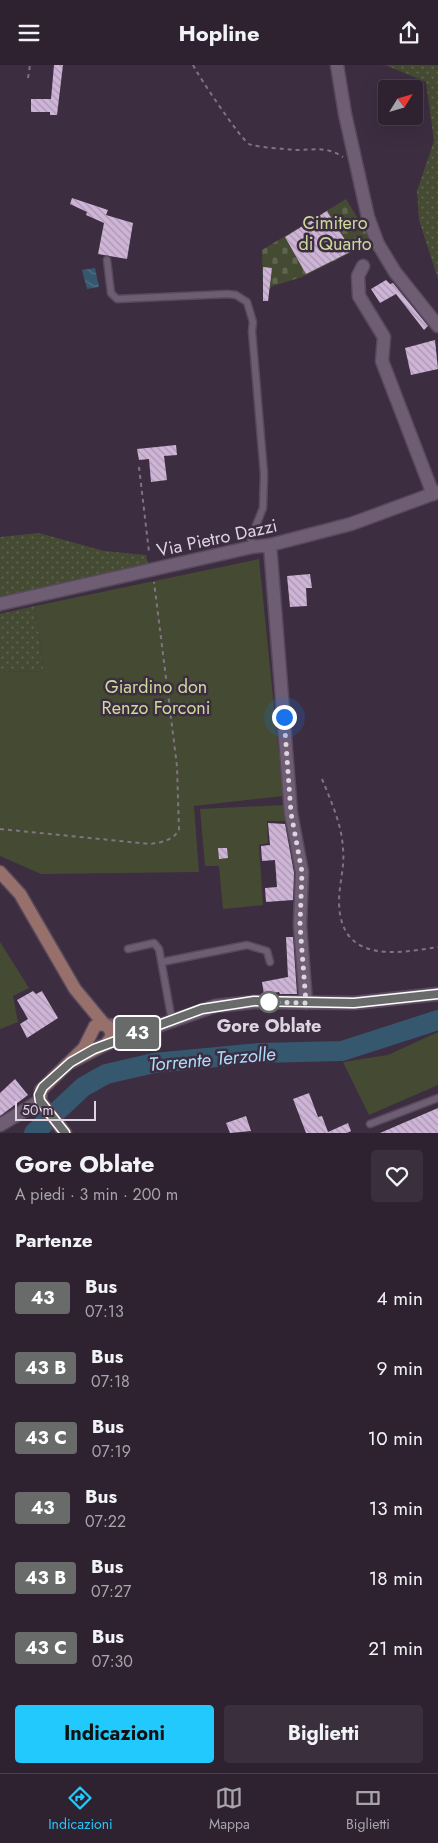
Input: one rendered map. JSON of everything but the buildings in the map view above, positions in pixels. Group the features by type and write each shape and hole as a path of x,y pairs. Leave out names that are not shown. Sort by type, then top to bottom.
{"main road":[{"path":"0,872 20,894 75,989 87,1016 94,1043 105,1045"},
{"path":"71,1062 105,1045 112,1036 75,989"},
{"path":"64,1131 42,1103 39,1095 43,1087 71,1062 91,1035 95,1026 105,1025"}],"street":[{"path":"337,65 354,156 368,217 378,243 395,272 438,326"},
{"path":"363,266 358,276 359,296 384,337 382,361 435,493"},
{"name":"Via Pietro Dazzi","path":"0,604 252,547 270,545 350,524 435,493"},
{"path":"270,545 291,813 302,872 300,925 306,1003"},
{"path":"105,1045 215,1005 254,1001 354,1003 438,994"},
{"path":"105,1025 132,1029 154,1027"},
{"path":"0,1125 42,1103"}],"lane":[{"path":"106,260 111,293 117,299 228,294 236,295 247,302 253,322 252,331 264,474 263,508 250,538 252,547"},
{"path":"128,949 154,943 159,949 172,1021"},
{"path":"162,962 247,945 267,951 270,962"},
{"path":"370,1124 438,1098"}],"path":[{"path":"28,78 30,65"},
{"path":"194,65 218,103 248,143 257,147 292,150 326,148 347,159 354,156"},
{"path":"138,467 150,552"},
{"path":"0,829 150,843 167,841 179,831 177,766 151,570"},
{"path":"322,779 340,826 343,849 339,903 341,919 348,935 358,946 380,951 403,952 438,947"}],"green space":[{"path":"385,65 438,65 438,279 419,220 417,191 434,141 426,82"},
{"name":"Cimitero di Quarto","path":"346,199 372,242 302,277 273,286 263,293 262,250"},
{"path":"39,533 104,551 146,555 148,565 0,598 0,537"},
{"name":"Giardino don Renzo Forconi","path":"259,559 283,796 194,806 199,872 41,874 0,856 0,672 44,671 35,606"},
{"path":"35,606 44,671 0,672 0,614"},
{"path":"285,805 285,821 267,821 268,843 259,845 263,905 223,909 219,866 205,866 200,809"},
{"path":"0,942 29,988 13,996 18,1022 0,1029"},
{"path":"438,1032 438,1085 369,1115 343,1062 388,1055"}],"water":[{"path":"95,268 99,287 87,289 82,270"}],"waterway":[{"name":"Torrente Terzolle","path":"34,1133 83,1087 106,1074 154,1063 260,1053 342,1051 438,1020"}],"bus line":[{"name":"43","path":"65,1133 40,1101 39,1095 43,1087 71,1062 94,1049 193,1012 215,1005 254,1001 354,1003 438,994"}],"place":[{"name":"Gore Oblate","path":"269,1002"}],"route":[{"path":"269,1002 306,1003 300,925 302,872 297,835 291,813 284,717"}]}
